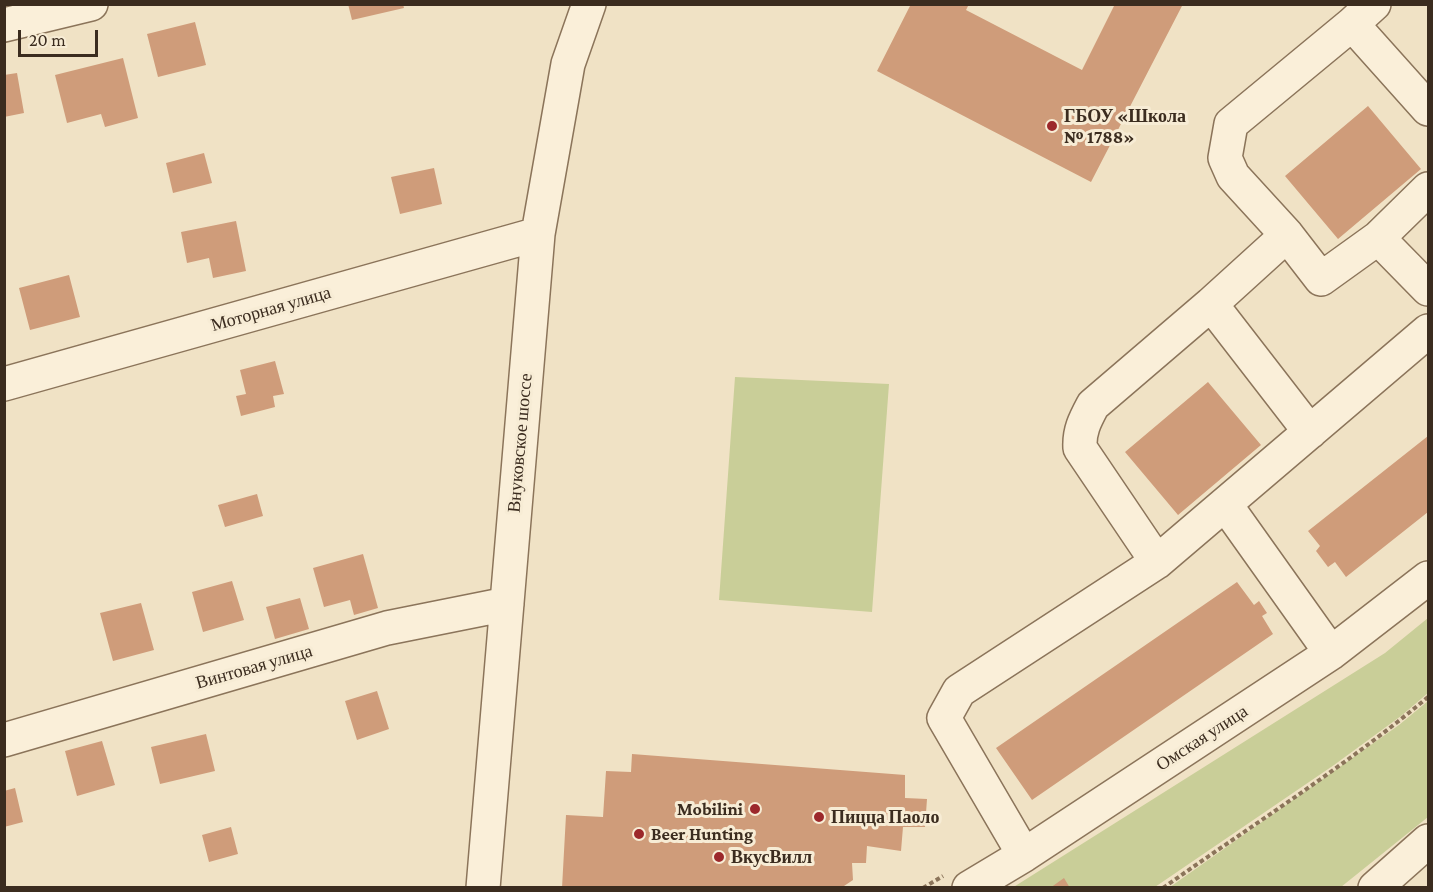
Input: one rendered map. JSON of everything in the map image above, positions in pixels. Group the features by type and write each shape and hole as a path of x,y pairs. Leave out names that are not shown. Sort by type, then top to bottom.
{"street":[{"path":"4,25 92,4"},
{"name":"Внуковское шоссе","path":"483,888 538,234 568,64 589,4"},
{"path":"1428,109 1363,14 1231,124 1225,158 1233,176 1287,235 1321,279 1378,238 1428,189"},
{"name":"Моторная улица","path":"4,384 538,234"},
{"path":"1157,562 1080,448 1079,435 1083,422 1093,405 1211,304 1287,235"},
{"path":"1378,238 1428,289"},
{"path":"1211,304 1310,432"},
{"path":"1024,855 944,718 959,691 1157,562 1428,331"},
{"path":"1225,504 1331,653"},
{"name":"Омская улица","path":"969,888 1024,855 1331,653 1428,578"},
{"name":"Винтовая улица","path":"4,740 387,628 507,604"},
{"path":"1375,888 1428,841"}],"path":[{"path":"1163,888 1401,720 1428,697"}],"green space":[{"path":"735,377 889,384 872,612 719,600"},
{"path":"1428,618 1428,693 1401,716 1334,765 1155,887 1012,888 1385,653"},
{"path":"1428,701 1428,817 1341,887 1170,887 1399,725"}],"building":[{"path":"348,4 403,4 404,8 352,20"},
{"name":"ГБОУ «Школа № 1788»","path":"911,4 969,4 966,10 1082,70 1115,4 1183,4 1091,182 877,71"},
{"path":"195,22 206,65 158,77 147,34"},
{"path":"123,58 138,118 105,127 101,114 67,123 55,75"},
{"path":"17,73 24,113 4,117 4,75"},
{"path":"1368,106 1421,169 1338,239 1285,176"},
{"path":"204,153 212,183 173,193 166,163"},
{"path":"434,168 442,204 400,214 391,177"},
{"path":"236,221 246,271 213,278 209,258 187,263 181,232"},
{"path":"69,275 80,317 30,330 19,288"},
{"path":"275,361 284,394 273,396 275,407 241,416 236,396 246,394 240,370"},
{"path":"1208,382 1261,445 1178,515 1125,452"},
{"path":"1428,436 1428,512 1346,577 1335,562 1328,567 1316,551 1320,546 1308,531"},
{"path":"257,494 263,516 225,527 218,505"},
{"path":"363,554 378,608 354,615 350,600 324,607 313,568"},
{"path":"232,581 244,620 203,632 192,592"},
{"path":"1237,582 1254,605 1259,601 1267,613 1262,616 1273,634 1032,800 996,748"},
{"path":"300,598 309,629 275,639 266,607"},
{"path":"141,603 154,650 113,661 100,613"},
{"path":"377,691 389,729 357,740 345,701"},
{"path":"206,734 215,771 160,784 151,747"},
{"path":"102,741 115,785 77,796 65,751"},
{"path":"632,754 905,775 905,798 927,799 925,827 903,827 901,851 867,846 866,863 852,863 853,880 841,888 562,888 566,815 603,817 606,771 631,772"},
{"path":"15,788 23,822 4,827 4,791"},
{"path":"231,827 238,854 209,862 202,835"},
{"path":"1064,878 1070,888 1050,888"}],"place":[{"name":"ГБОУ «Школа № 1788»","path":"1052,126"},
{"name":"Mobilini","path":"755,809"},
{"name":"Пицца Паоло","path":"819,817"},
{"name":"Beer Hunting","path":"639,834"},
{"name":"ВкусВилл","path":"719,857"}]}
